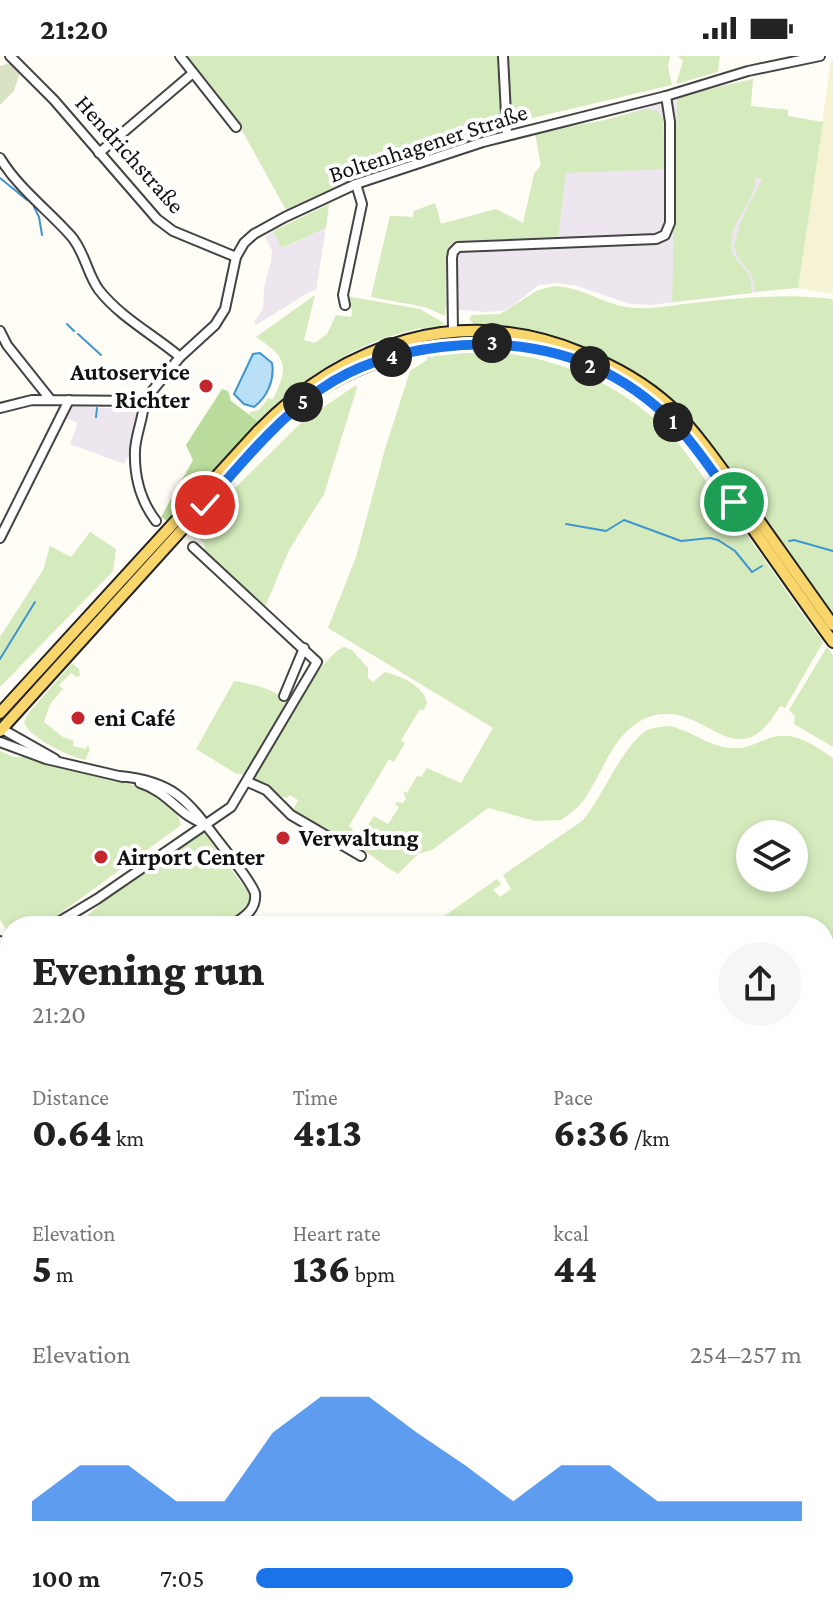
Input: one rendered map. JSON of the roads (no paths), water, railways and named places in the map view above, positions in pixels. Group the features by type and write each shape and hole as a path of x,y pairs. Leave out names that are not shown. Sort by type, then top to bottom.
{"main road":[{"path":"453,332 454,346"},
{"path":"0,713 257,432 291,399 329,372 364,355 410,339 453,332 504,332 567,346 606,362 642,384 701,439 833,625"},
{"path":"1,729 287,415 323,387 362,366 408,353 454,346 510,344 546,350 602,371 649,401 693,445 833,642"}],"street":[{"name":"Hendrichstraße","path":"10,56 54,100 157,219 173,231 236,257"},
{"path":"180,56 236,127"},
{"path":"503,56 507,134"},
{"name":"Boltenhagener Straße","path":"236,257 254,234 356,184 507,134 578,120 748,71 820,56"},
{"path":"99,153 193,73"},
{"path":"453,332 452,258 458,247 656,239 665,235 670,223 670,122 666,96"},
{"path":"0,158 21,188 74,239 100,291 180,357"},
{"path":"345,305 343,295 362,204 356,184"},
{"path":"156,521 137,485 135,449 144,401 180,357 215,325 225,309 236,257"},
{"path":"0,331 7,345 50,399"},
{"path":"0,408 23,401 50,399 144,401"},
{"path":"0,538 69,400"},
{"path":"71,916 236,802 317,662 199,556 193,547"},
{"path":"284,696 304,648"},
{"path":"1,729 55,760"},
{"path":"0,742 46,759 119,776 152,780 173,790 191,805 255,893 255,903 245,916"},
{"path":"119,776 165,794 186,814 206,824"},
{"path":"248,782 274,796 291,815 361,856"},
{"path":"179,841 187,826 186,814"}],"water":[{"path":"260,353 272,363 272,376 266,393 254,407 244,404 234,394 253,354"}],"waterway":[{"path":"0,178 27,200"},
{"path":"34,207 42,235"},
{"path":"67,324 74,331"},
{"path":"78,334 101,355"},
{"path":"96,417 97,408"},
{"path":"566,524 606,531 624,520 681,541 710,538 735,551 752,572 762,566"},
{"path":"789,541 833,551"},
{"path":"0,659 35,602"}],"place":[{"name":"Autoservice Richter","path":"206,386"},
{"name":"eni Café","path":"78,718"},
{"name":"Verwaltung","path":"283,838"},
{"name":"Airport Center","path":"101,857"}]}
